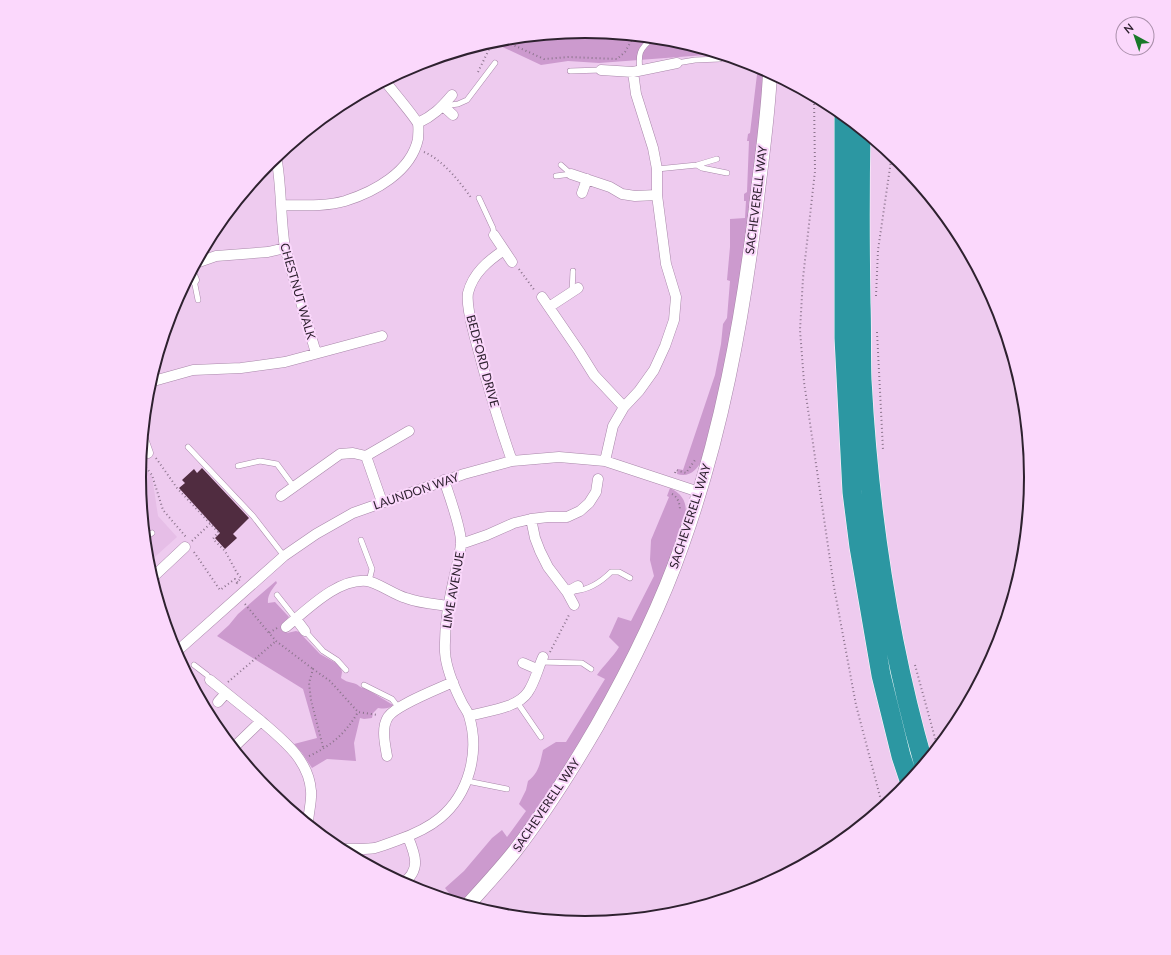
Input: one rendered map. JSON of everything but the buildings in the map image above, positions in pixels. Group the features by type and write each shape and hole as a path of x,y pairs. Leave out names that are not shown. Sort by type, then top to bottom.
{"highway":[{"path":"844,122 844,338 852,492 859,547 881,675 901,756 908,776"},
{"path":"861,136 862,379 869,476 879,551 895,643 914,730 922,759"}],"street":[{"path":"601,70 636,72 677,63"},
{"path":"604,461 613,426 624,407 639,391 654,370 665,346 674,320 676,297 666,264 657,195 657,169 653,148 636,94 636,72"},
{"name":"SACHEVERELL WAY","path":"471,902 515,850 550,802 582,752 613,698 641,643 682,546 721,413 743,295 759,185 769,78"},
{"path":"281,205 319,205 344,201 365,193 385,182 403,168 412,157 416,148 418,123 388,85"},
{"path":"418,123 430,118 452,95"},
{"path":"443,106 453,115"},
{"name":"CHESTNUT WALK","path":"278,165 282,232 285,248 316,353"},
{"path":"571,174 610,187 622,194 635,196 657,195"},
{"path":"582,193 587,179"},
{"path":"494,235 512,262"},
{"path":"204,260 216,256 268,252 285,248"},
{"name":"BEDFORD DRIVE","path":"504,250 487,262 475,276 468,294 470,316 480,358 512,461"},
{"path":"549,307 575,290"},
{"path":"542,297 580,351 594,375 624,407"},
{"path":"157,380 194,370 241,368 285,362 382,336"},
{"path":"281,496 340,454 353,453 366,456 409,431"},
{"path":"366,456 382,502"},
{"name":"LAUNDON WAY","path":"180,648 284,556 316,534 353,513 444,480 512,461 559,457 604,461 699,492"},
{"path":"461,544 487,535 514,523 531,518 548,516 567,517 580,512 589,503 596,492 598,479"},
{"name":"LIME AVENUE","path":"350,849 374,848 408,837 440,818 460,795 467,781 473,755 473,740 469,716 453,682 447,666 445,653 445,629 448,606 461,544 453,509 444,480"},
{"path":"596,492 606,495"},
{"path":"531,518 534,538 540,551 548,566 567,592 574,605"},
{"path":"157,574 188,544"},
{"path":"286,627 341,584 355,580 368,581 407,599 448,606"},
{"path":"567,592 578,586"},
{"path":"296,619 305,631"},
{"path":"469,716 501,709 517,702 528,692 540,663 523,663"},
{"path":"210,680 261,721 300,760 308,774 311,790 309,818"},
{"path":"387,756 384,735 385,724 388,716 407,703 453,682"},
{"path":"218,702 223,690"},
{"path":"237,744 261,721"},
{"path":"407,879 414,871 416,857 408,837"}],"lane":[{"path":"636,72 640,50 648,43"},
{"path":"677,63 695,60 720,59"},
{"path":"443,106 458,104 467,100 495,63"},
{"path":"570,71 601,70"},
{"path":"657,169 697,165 717,159"},
{"path":"561,165 571,174"},
{"path":"697,165 702,168 727,173"},
{"path":"556,176 571,174"},
{"path":"479,198 493,228 494,235"},
{"path":"573,271 575,290"},
{"path":"193,280 198,300"},
{"path":"188,447 253,516 284,556"},
{"path":"238,466 260,461 277,464 294,486"},
{"path":"361,540 372,569 368,581"},
{"path":"567,592 584,590 605,578 611,572 619,572 630,578"},
{"path":"277,595 296,619"},
{"path":"305,631 323,651 337,660 346,670"},
{"path":"540,663 582,663 591,669"},
{"path":"194,665 207,675 210,680"},
{"path":"364,685 392,699 399,708"},
{"path":"517,702 541,737"},
{"path":"467,781 507,789"}],"path":[{"path":"511,44 544,60 569,57 617,59 625,52 631,41"},
{"path":"475,76 489,49"},
{"path":"814,102 815,171 803,278 800,330 804,382 834,587 856,705 881,802"},
{"path":"416,148 436,159 455,177 476,204"},
{"path":"876,298 878,250 891,162"},
{"path":"512,262 517,266 538,296 542,297"},
{"path":"877,330 883,457"},
{"path":"147,456 154,455 177,488 218,532 213,538 225,551 241,578"},
{"path":"678,516 680,510 677,499 675,496 666,492 676,470 686,473 696,459"},
{"path":"147,463 163,510 220,590 234,579 238,582"},
{"path":"188,544 210,524"},
{"path":"540,663 549,653 574,605"},
{"path":"286,627 279,627 269,633 276,641 330,681 358,712 388,716"},
{"path":"223,690 276,641"},
{"path":"915,664 936,742"},
{"path":"313,669 309,683 311,700 323,747"},
{"path":"300,760 318,752 323,747 338,738 350,726 358,712"}],"shaded area":[{"path":"557,39 614,39 671,46 705,55 599,63 568,61 541,65 500,46"},
{"path":"757,72 764,76 749,217 738,291 721,386 702,460 695,470 689,474 681,475 677,474 678,469 683,470 715,375 723,324 727,318 730,281 727,280 730,247 730,219 745,218 746,201 744,201 744,194 747,192 749,141 747,141 748,134 750,133"},
{"path":"146,470 152,476 158,516 177,537 153,558 147,506"},
{"path":"670,488 681,496 684,500 686,508 685,517 658,590 632,649 604,702 555,782 525,827 508,849 465,900 451,896 445,888 464,871 492,838 502,830 507,837 526,811 519,804 526,790 528,781 535,775 543,750 556,742 566,742 605,679 597,675 619,647 609,637 618,617 631,621 654,576 650,560 651,540 669,497 667,496"},
{"path":"276,581 277,583 269,594 268,603 275,602 289,617 282,626 287,633 296,631 299,632 320,654 336,663 341,668 341,678 365,688 393,705 383,709 378,708 373,713 372,718 360,718 354,743 356,761 327,759 312,768 294,744 317,738 303,689 217,636 238,614"}]}
